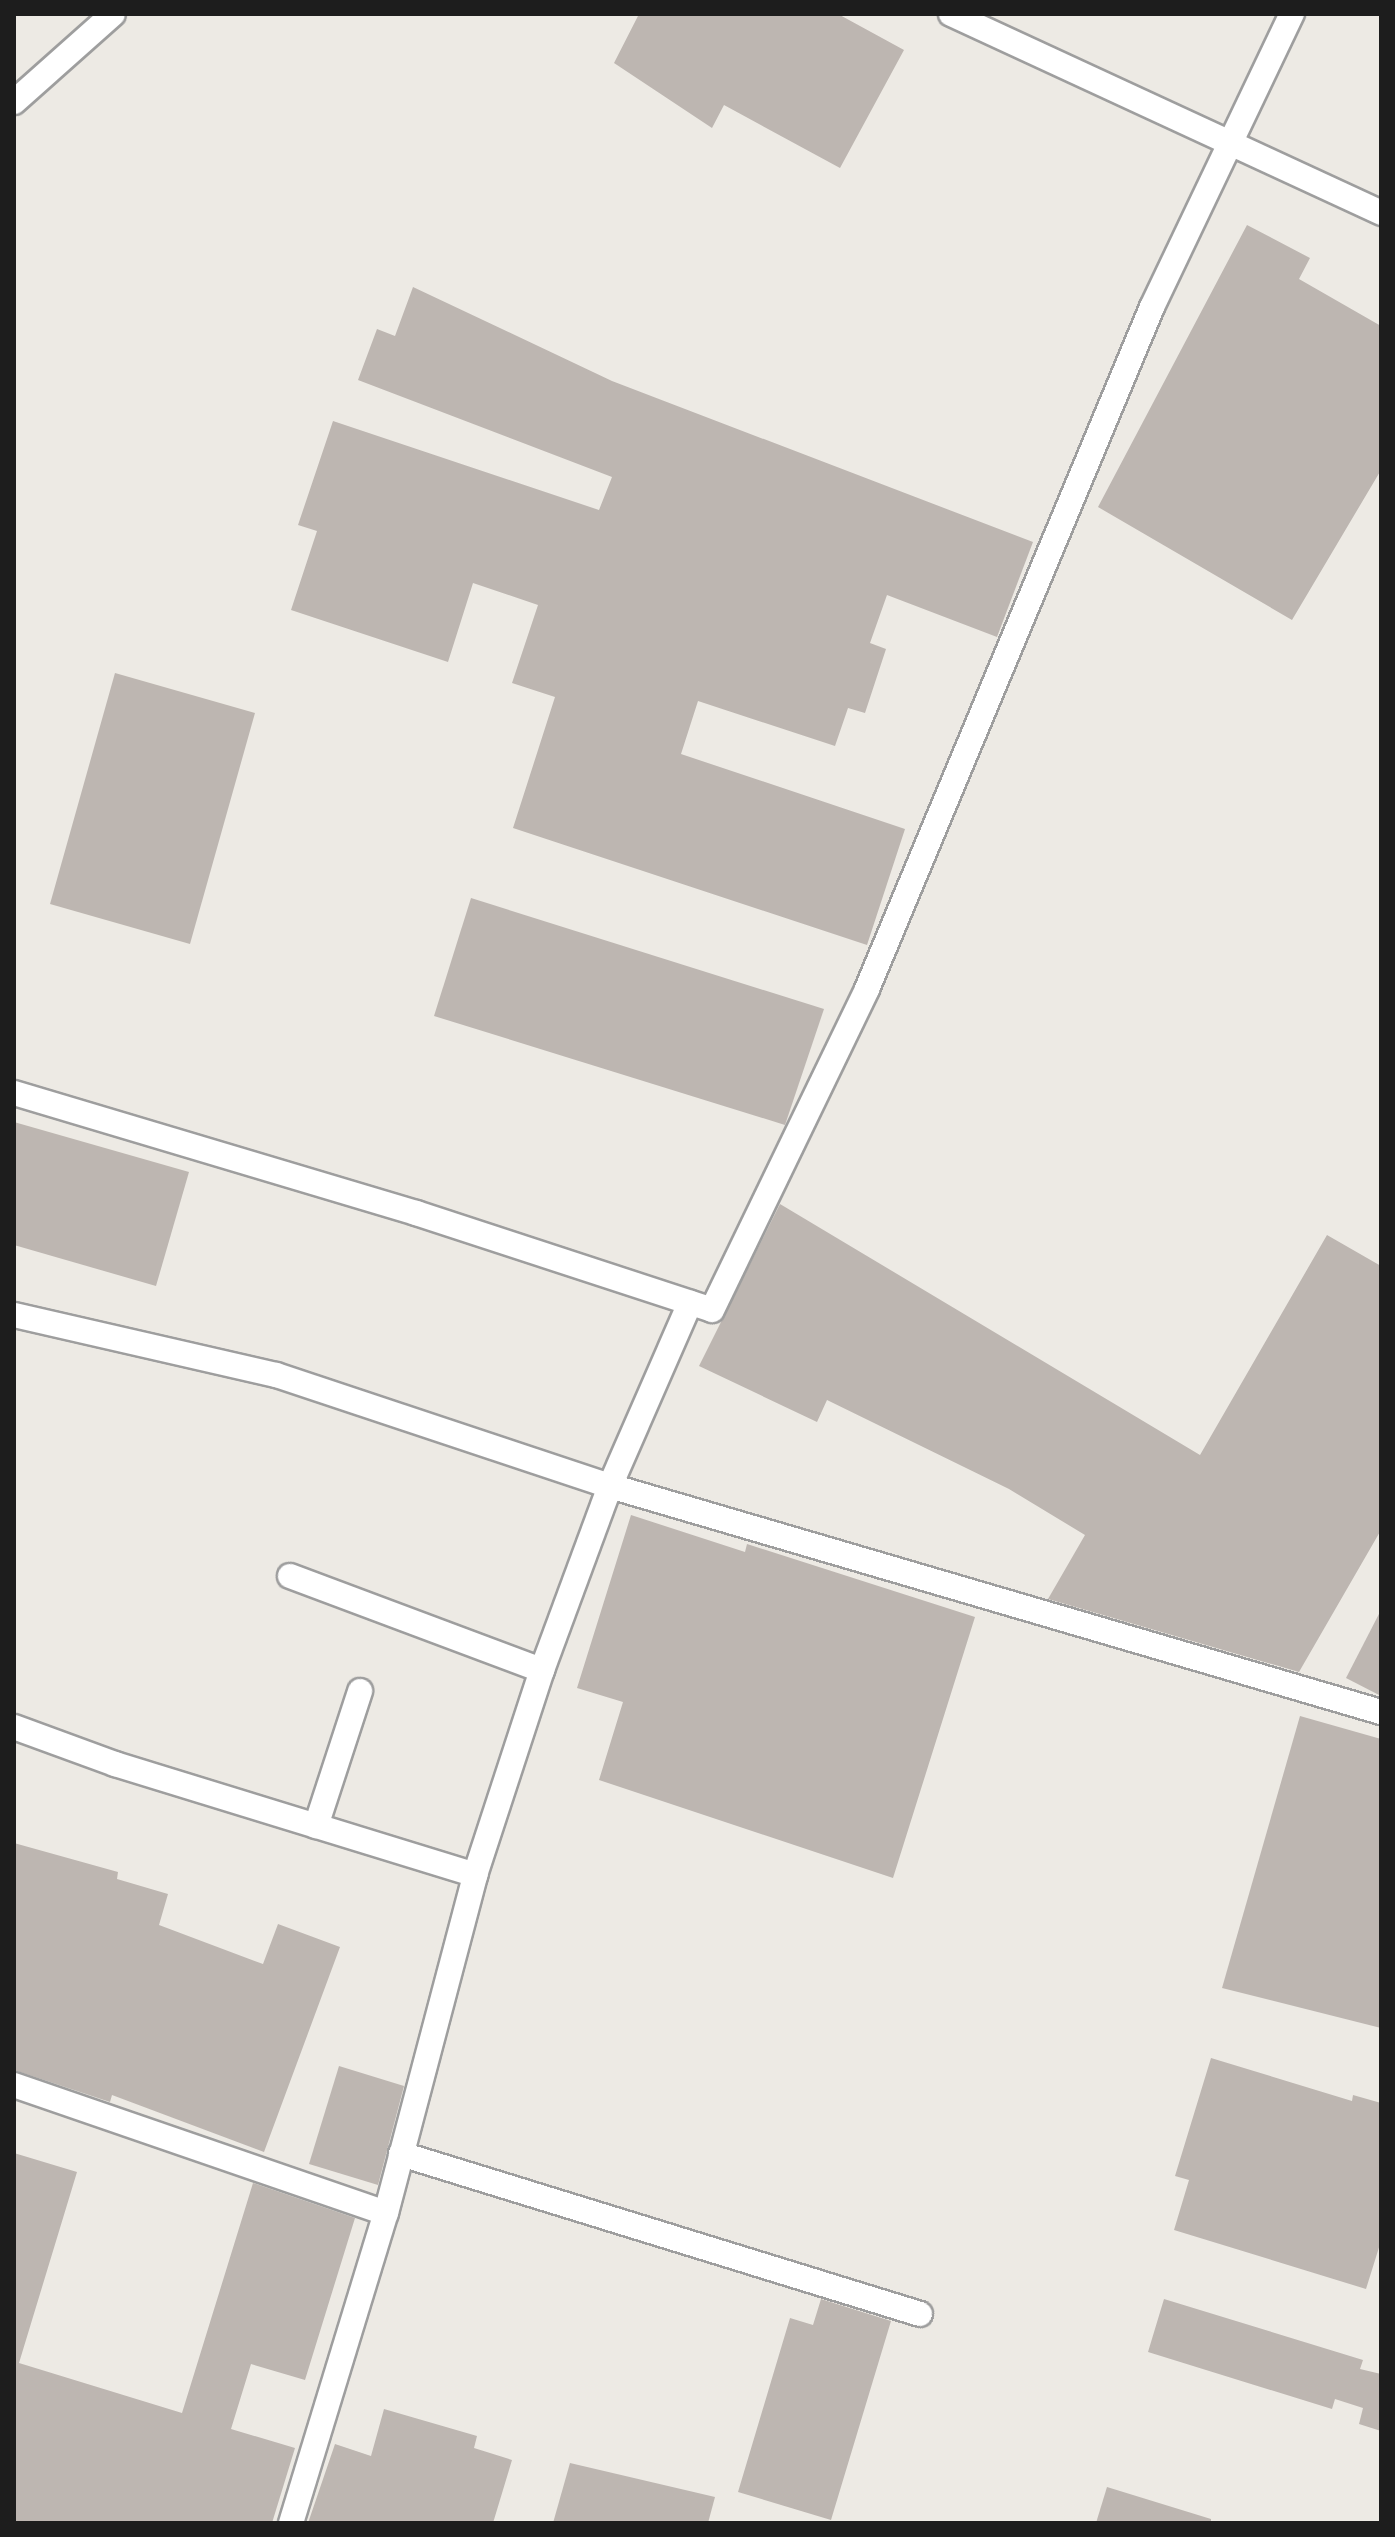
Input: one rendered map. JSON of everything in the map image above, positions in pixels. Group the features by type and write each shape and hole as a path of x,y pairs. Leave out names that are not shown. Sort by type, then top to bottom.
{"street":[{"path":"14,102 113,14"},
{"path":"951,14 1381,213"},
{"path":"14,1093 401,1209 712,1310 867,989 1152,307 1227,144 1292,14"},
{"path":"291,2523 386,2213 475,1875 542,1670 610,1486 690,1303"},
{"path":"14,1315 276,1375 610,1486 1381,1712"},
{"path":"290,1576 542,1670"},
{"path":"316,1826 360,1691"},
{"path":"14,1727 115,1764 475,1875"},
{"path":"14,2085 386,2213"},
{"path":"401,2154 920,2314"}],"building":[{"path":"639,14 838,14 904,50 840,168 724,105 712,128 614,63"},
{"path":"1247,225 1310,258 1299,279 1381,326 1381,470 1292,620 1098,507"},
{"path":"413,287 612,381 1033,542 997,637 887,595 870,643 886,649 865,713 848,708 835,746 698,701 681,754 905,829 867,945 513,828 555,697 512,683 538,605 473,583 448,662 291,610 317,531 298,525 333,421 599,510 612,477 358,380 377,329 395,336"},
{"path":"115,673 255,713 190,944 50,904"},
{"path":"471,898 824,1009 785,1125 434,1016"},
{"path":"14,1122 189,1172 156,1286 14,1245"},
{"path":"780,1204 1200,1455 1327,1235 1381,1266 1381,1530 1299,1672 1048,1599 1085,1535 1009,1489 827,1400 817,1422 699,1366"},
{"path":"631,1515 745,1552 747,1544 975,1617 893,1878 599,1780 623,1702 577,1688"},
{"path":"1381,1610 1381,1696 1346,1678"},
{"path":"1300,1716 1381,1739 1381,2028 1222,1988"},
{"path":"14,1843 118,1872 117,1879 168,1894 159,1925 263,1964 278,1924 340,1947 264,2152 112,2095 110,2102 14,2070"},
{"path":"1211,2058 1352,2101 1353,2095 1381,2103 1381,2241 1366,2289 1174,2230 1189,2180 1175,2176"},
{"path":"339,2066 404,2086 378,2185 309,2164"},
{"path":"14,2153 77,2172 19,2363 182,2413 253,2183 355,2218 305,2380 251,2364 231,2429 295,2448 272,2523 14,2523"},
{"path":"821,2299 891,2321 831,2520 738,2492 790,2318 813,2325"},
{"path":"1164,2299 1363,2360 1360,2369 1381,2374 1381,2431 1359,2424 1363,2408 1335,2399 1332,2409 1148,2352"},
{"path":"384,2409 477,2436 474,2448 512,2460 493,2523 308,2523 335,2444 371,2456"},
{"path":"570,2463 715,2497 708,2523 553,2523"},
{"path":"1107,2487 1211,2519 1211,2523 1096,2523"}]}
